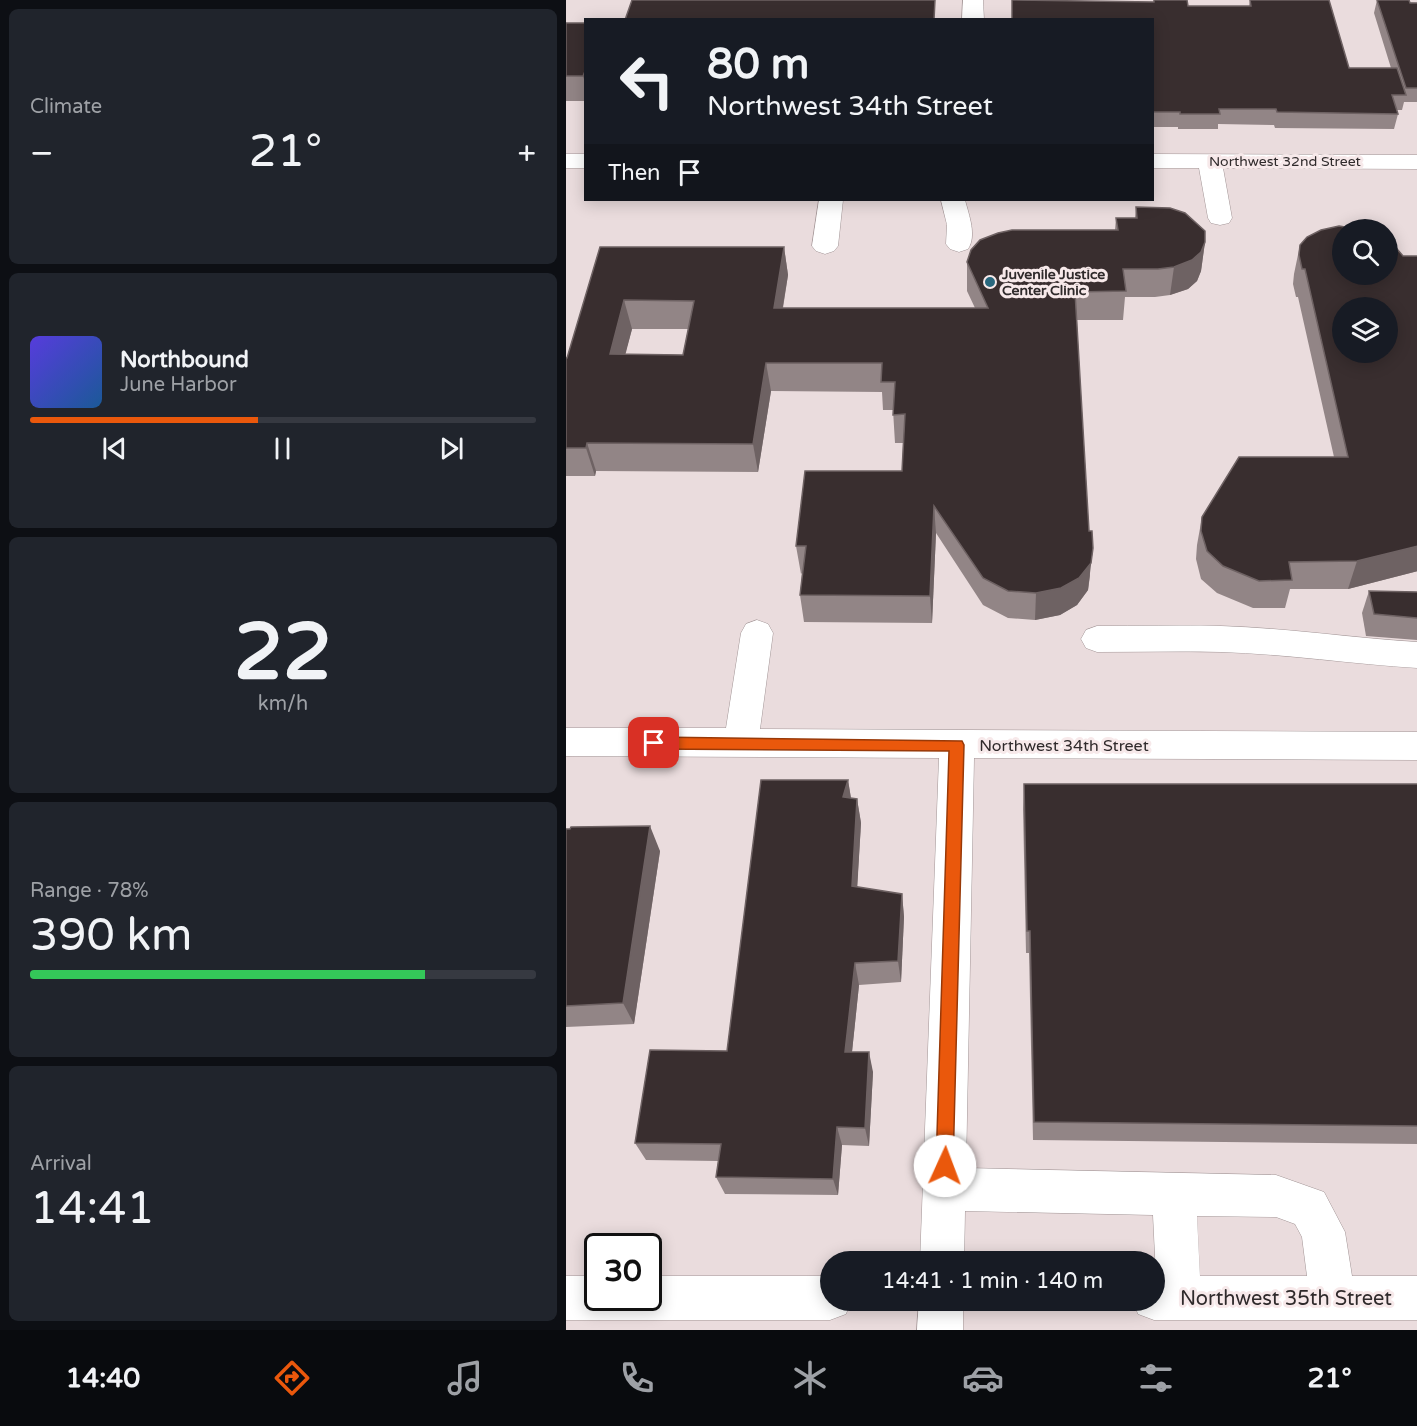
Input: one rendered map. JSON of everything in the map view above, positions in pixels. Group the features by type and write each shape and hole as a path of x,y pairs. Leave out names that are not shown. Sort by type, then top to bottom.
{"street":[{"path":"973,0 973,18"},
{"path":"566,160 584,160"},
{"name":"Northwest 32nd Street","path":"1154,161 1418,162"},
{"path":"1210,161 1220,218"},
{"path":"825,246 831,201"},
{"path":"953,201 959,225 959,244"},
{"path":"741,744 757,633"},
{"path":"1097,639 1221,639 1318,645 1369,652 1418,655"},
{"name":"Northwest 34th Street","path":"566,742 1418,746"},
{"path":"942,1251 957,745"},
{"path":"944,1189 1174,1196 1276,1196 1309,1207 1323,1232 1333,1298"},
{"path":"1167,1298 1174,1196"},
{"path":"566,1298 820,1298"},
{"name":"Northwest 35th Street","path":"1167,1298 1418,1298"},
{"path":"940,1330 941,1311"}],"building":[{"path":"632,0 935,0 934,18 626,18"},
{"path":"1012,0 1154,2 1154,0 1187,0 1188,6 1251,6 1250,0 1329,0 1349,68 1397,68 1406,95 1392,95 1398,114 1277,112 1276,109 1219,109 1220,114 1154,112 1154,18 1012,18"},
{"path":"1377,0 1409,0 1410,3 1418,3 1418,88 1406,88"},
{"path":"566,23 584,23 584,74 583,76 566,76"},
{"path":"1136,207 1170,208 1185,213 1205,231 1205,242 1201,252 1192,260 1174,267 1123,269 1126,291 1075,292 1089,531 1092,531 1093,548 1091,563 1079,578 1061,588 1036,593 1008,591 983,578 934,506 930,596 800,595 806,546 796,546 805,471 902,471 905,414 893,415 895,382 881,382 882,363 766,363 753,444 587,443 586,448 566,448 566,358 600,247 784,247 774,308 988,308 967,262 971,250 980,240 1012,230 1118,230 1116,218 1137,218","holes":["624,300 694,301 683,355 610,354"]},
{"path":"1332,228 1332,285 1398,285 1398,250 1403,256 1418,256 1418,546 1357,561 1289,562 1292,580 1259,581 1223,566 1207,551 1201,531 1202,517 1239,457 1348,457 1305,269 1302,269 1299,255 1300,245 1307,237"},
{"path":"1369,591 1418,592 1418,618 1374,614"},
{"path":"761,780 848,780 843,797 857,799 852,886 902,894 898,961 855,963 845,1052 869,1052 865,1128 837,1127 833,1179 716,1177 721,1144 635,1143 650,1050 727,1051"},
{"path":"1024,784 1418,784 1418,1126 1034,1122"},
{"path":"650,826 623,1003 566,1006 566,829 571,827"}],"place":[{"name":"Juvenile Justice Center Clinic","path":"990,282"}],"route":[{"path":"654,743 957,745 945,1166"}]}
